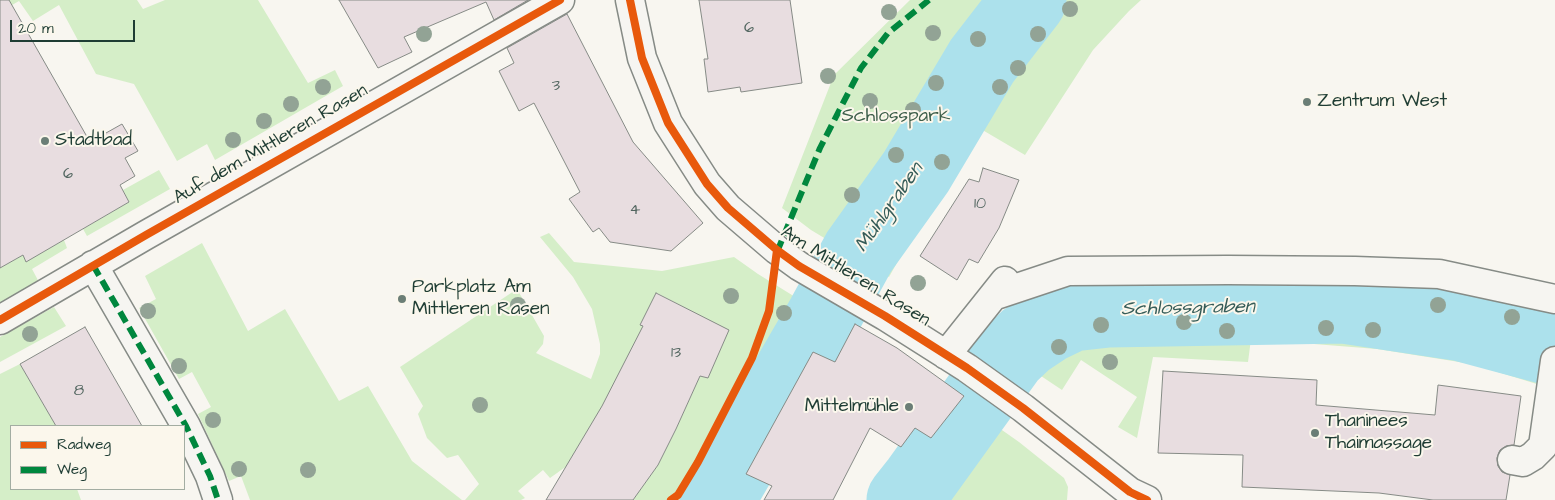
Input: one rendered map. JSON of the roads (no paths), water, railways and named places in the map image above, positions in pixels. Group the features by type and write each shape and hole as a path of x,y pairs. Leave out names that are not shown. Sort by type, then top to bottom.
{"street":[{"name":"Auf dem Mittleren Rasen","path":"0,320 93,265 560,0"},
{"name":"Am Mittleren Rasen","path":"630,0 642,58 668,123 703,177 728,208 777,250 799,266 957,361 1023,408 1131,497"},
{"path":"93,265 186,426 210,476 218,500"},
{"path":"993,296 1068,271 1228,270 1439,274 1555,299"},
{"path":"957,361 993,296 1013,272"},
{"path":"1512,460 1523,462 1533,456 1543,446 1555,361"}],"waterway":[{"name":"Mühlgraben","path":"717,500 859,252 916,172 982,61 1029,0"},
{"name":"Schlossgraben","path":"904,500 1009,356 1026,340 1047,326 1072,314 1108,310 1343,306 1462,324 1555,349"}],"place":[{"name":"Zentrum West","path":"1307,102"},
{"name":"Stadtbad","path":"45,141"},
{"name":"Parkplatz Am Mittleren Rasen","path":"402,299"},
{"name":"Mittelmühle","path":"909,407"},
{"name":"Thaninees Thaimassage","path":"1315,433"}],"park label":[{"name":"Schlosspark","path":"896,117"}]}
